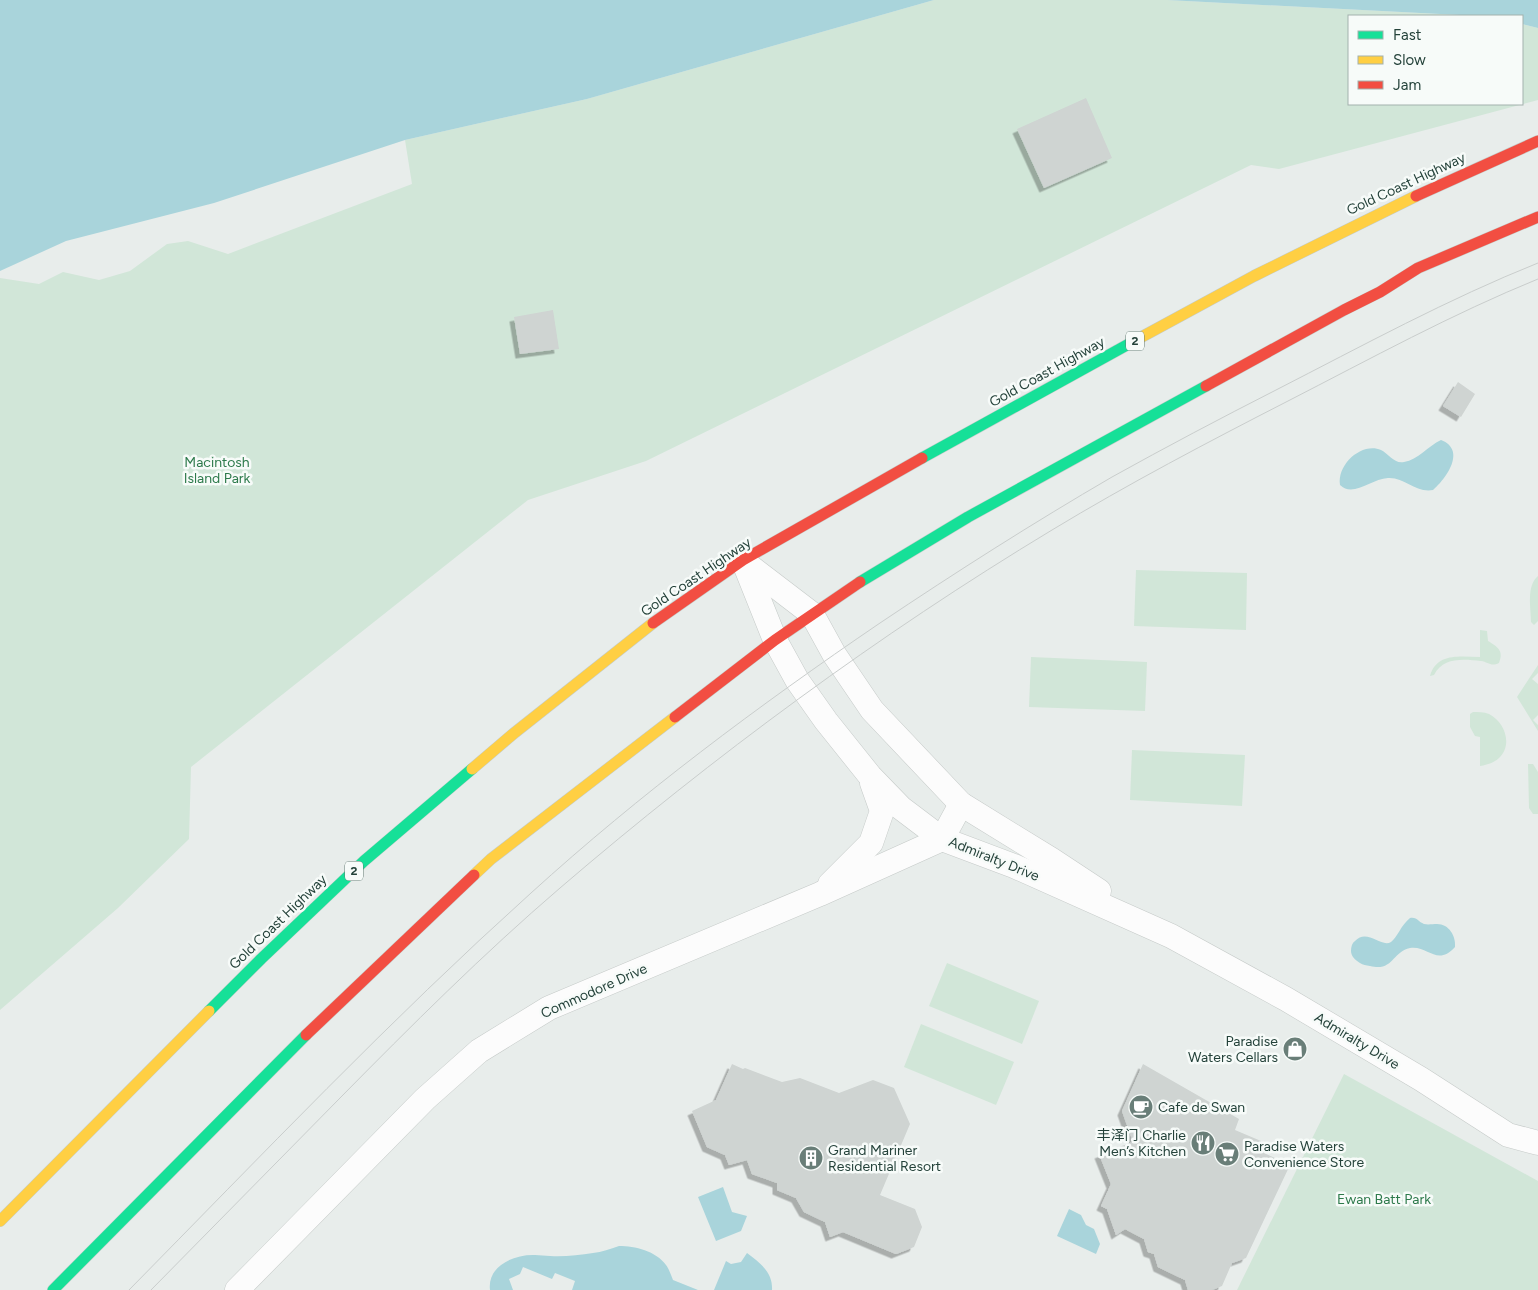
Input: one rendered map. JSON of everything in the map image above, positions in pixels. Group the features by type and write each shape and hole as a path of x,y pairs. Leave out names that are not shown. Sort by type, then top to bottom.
{"highway":[{"name":"Gold Coast Highway","path":"0,1221 261,959 364,861 513,734 659,618 743,560 880,480 1254,276 1383,211 1538,141"},
{"path":"53,1290 281,1059 491,859 775,640 854,586 968,516 1380,292 1418,268 1538,217"}],"street":[{"path":"743,560 812,614"},
{"name":"Admiralty Drive","path":"743,560 775,640 816,710 870,776 901,808 942,838 1014,866 1171,936 1286,999 1421,1079 1508,1136 1538,1143"},
{"name":"Admiralty Drive","path":"812,614 834,654 872,710 960,804 1052,860 1148,925"},
{"path":"820,894 871,843 882,811 870,776"},
{"path":"942,838 960,804"},
{"name":"Commodore Drive","path":"238,1290 425,1099 479,1051 549,1008 820,894 942,838"}],"green space":[{"name":"Macintosh Island Park","path":"934,0 1167,0 1460,15 1348,15 1348,105 1519,105 1279,169 1251,165 646,461 528,500 191,767 189,839 118,908 0,1010 0,278 39,284 63,272 99,280 130,271 167,244 188,241 228,254 412,184 405,140 587,99"},
{"name":"Macintosh Island Park","path":"1523,24 1538,28 1538,100 1523,104"},
{"path":"1136,570 1247,573 1246,630 1134,626"},
{"path":"1538,576 1538,621 1534,625 1531,622 1530,598 1532,585"},
{"path":"1480,630 1487,631 1488,641 1499,650 1501,655 1499,663 1494,665 1474,660 1448,662 1438,669 1434,675 1430,676 1433,668 1444,659 1480,657"},
{"path":"1031,657 1147,662 1145,711 1029,707"},
{"path":"1538,665 1538,673 1532,679 1538,684 1538,715 1533,720 1538,725 1538,731 1517,697"},
{"path":"1473,712 1487,713 1495,718 1503,728 1506,740 1506,747 1499,758 1480,766 1480,737 1475,736 1470,727 1470,714"},
{"path":"1132,750 1245,755 1242,806 1130,800"},
{"path":"1528,764 1533,764 1538,772 1538,814 1533,814 1529,808"},
{"path":"947,963 1039,1001 1022,1044 929,1006"},
{"path":"921,1024 1014,1062 996,1105 904,1067"},
{"name":"Ewan Batt Park","path":"1344,1074 1538,1181 1538,1290 1237,1290"}],"water":[{"path":"0,0 934,0 587,99 405,140 214,203 66,241 0,271"},
{"path":"1167,0 1538,0 1538,28 1523,24 1523,15 1460,15"},
{"path":"1441,440 1453,450 1452,465 1433,490 1421,489 1394,478 1382,479 1351,490 1340,485 1342,470 1352,457 1359,452 1374,448 1381,450 1397,462 1404,462 1414,459"},
{"path":"1410,918 1424,924 1445,926 1453,935 1455,947 1449,953 1443,955 1432,954 1422,949 1410,948 1399,953 1388,964 1378,967 1356,961 1351,951 1354,942 1360,938 1369,937 1383,943 1391,942"},
{"path":"723,1187 732,1212 747,1216 741,1231 716,1241 698,1197"},
{"path":"1069,1209 1081,1215 1086,1225 1094,1229 1100,1244 1096,1254 1057,1236"},
{"path":"619,1246 638,1248 657,1256 666,1265 673,1280 698,1290 572,1290 575,1281 555,1273 552,1279 523,1267 520,1274 509,1279 513,1290 490,1290 490,1282 497,1268 511,1259 527,1255 561,1256 600,1252"},
{"path":"747,1253 761,1264 768,1273 772,1290 714,1290 726,1261 731,1264 741,1262"}],"building":[{"path":"1086,98 1112,158 1044,188 1017,129"},
{"path":"553,310 559,349 520,354 514,317"},
{"path":"1458,382 1475,394 1461,417 1443,406"},
{"name":"Grand Mariner Residential Resort","path":"732,1064 782,1082 800,1078 839,1093 873,1080 894,1088 910,1124 880,1195 915,1209 922,1227 914,1247 896,1254 843,1232 830,1237 825,1222 804,1212 796,1198 777,1190 777,1183 752,1174 747,1160 729,1165 725,1155 707,1147 692,1111 716,1100"},
{"path":"1143,1064 1239,1119 1235,1130 1261,1141 1264,1153 1290,1165 1246,1258 1232,1263 1222,1286 1212,1290 1188,1290 1185,1280 1158,1267 1154,1254 1148,1252 1144,1239 1125,1229 1116,1235 1107,1209 1101,1206 1111,1184 1099,1154 1133,1142 1122,1111"}],"tram line":[{"path":"129,1290 327,1088 428,989 531,893 572,856 657,786 789,686 966,567 1112,477 1214,422 1405,324 1471,292 1538,263"},
{"path":"151,1290 394,1044 503,939 618,839 737,744 923,612 987,570 1110,496 1411,337 1538,279"}],"traffic: fast":[{"path":"922,458 1136,340"},
{"path":"860,582 968,517 1206,386"},
{"path":"209,1011 364,861 472,769"},
{"path":"53,1290 306,1035"}],"traffic: slow":[{"path":"1136,340 1254,276 1416,196"},
{"path":"472,769 513,734 653,623"},
{"path":"474,875 491,859 675,717"},
{"path":"0,1221 209,1011"}],"traffic: jam":[{"path":"1416,196 1538,141"},
{"path":"1206,386 1380,292 1418,268 1538,217"},
{"path":"653,623 743,560 922,458"},
{"path":"675,717 775,640 860,582"},
{"path":"306,1035 474,875"}],"place":[{"name":"Paradise Waters Cellars","path":"1295,1049"},
{"name":"Cafe de Swan","path":"1141,1107"},
{"name":"丰泽门 Charlie Men’s Kitchen","path":"1203,1143"},
{"name":"Paradise Waters Convenience Store","path":"1227,1154"},
{"name":"Grand Mariner Residential Resort","path":"811,1158"}]}
